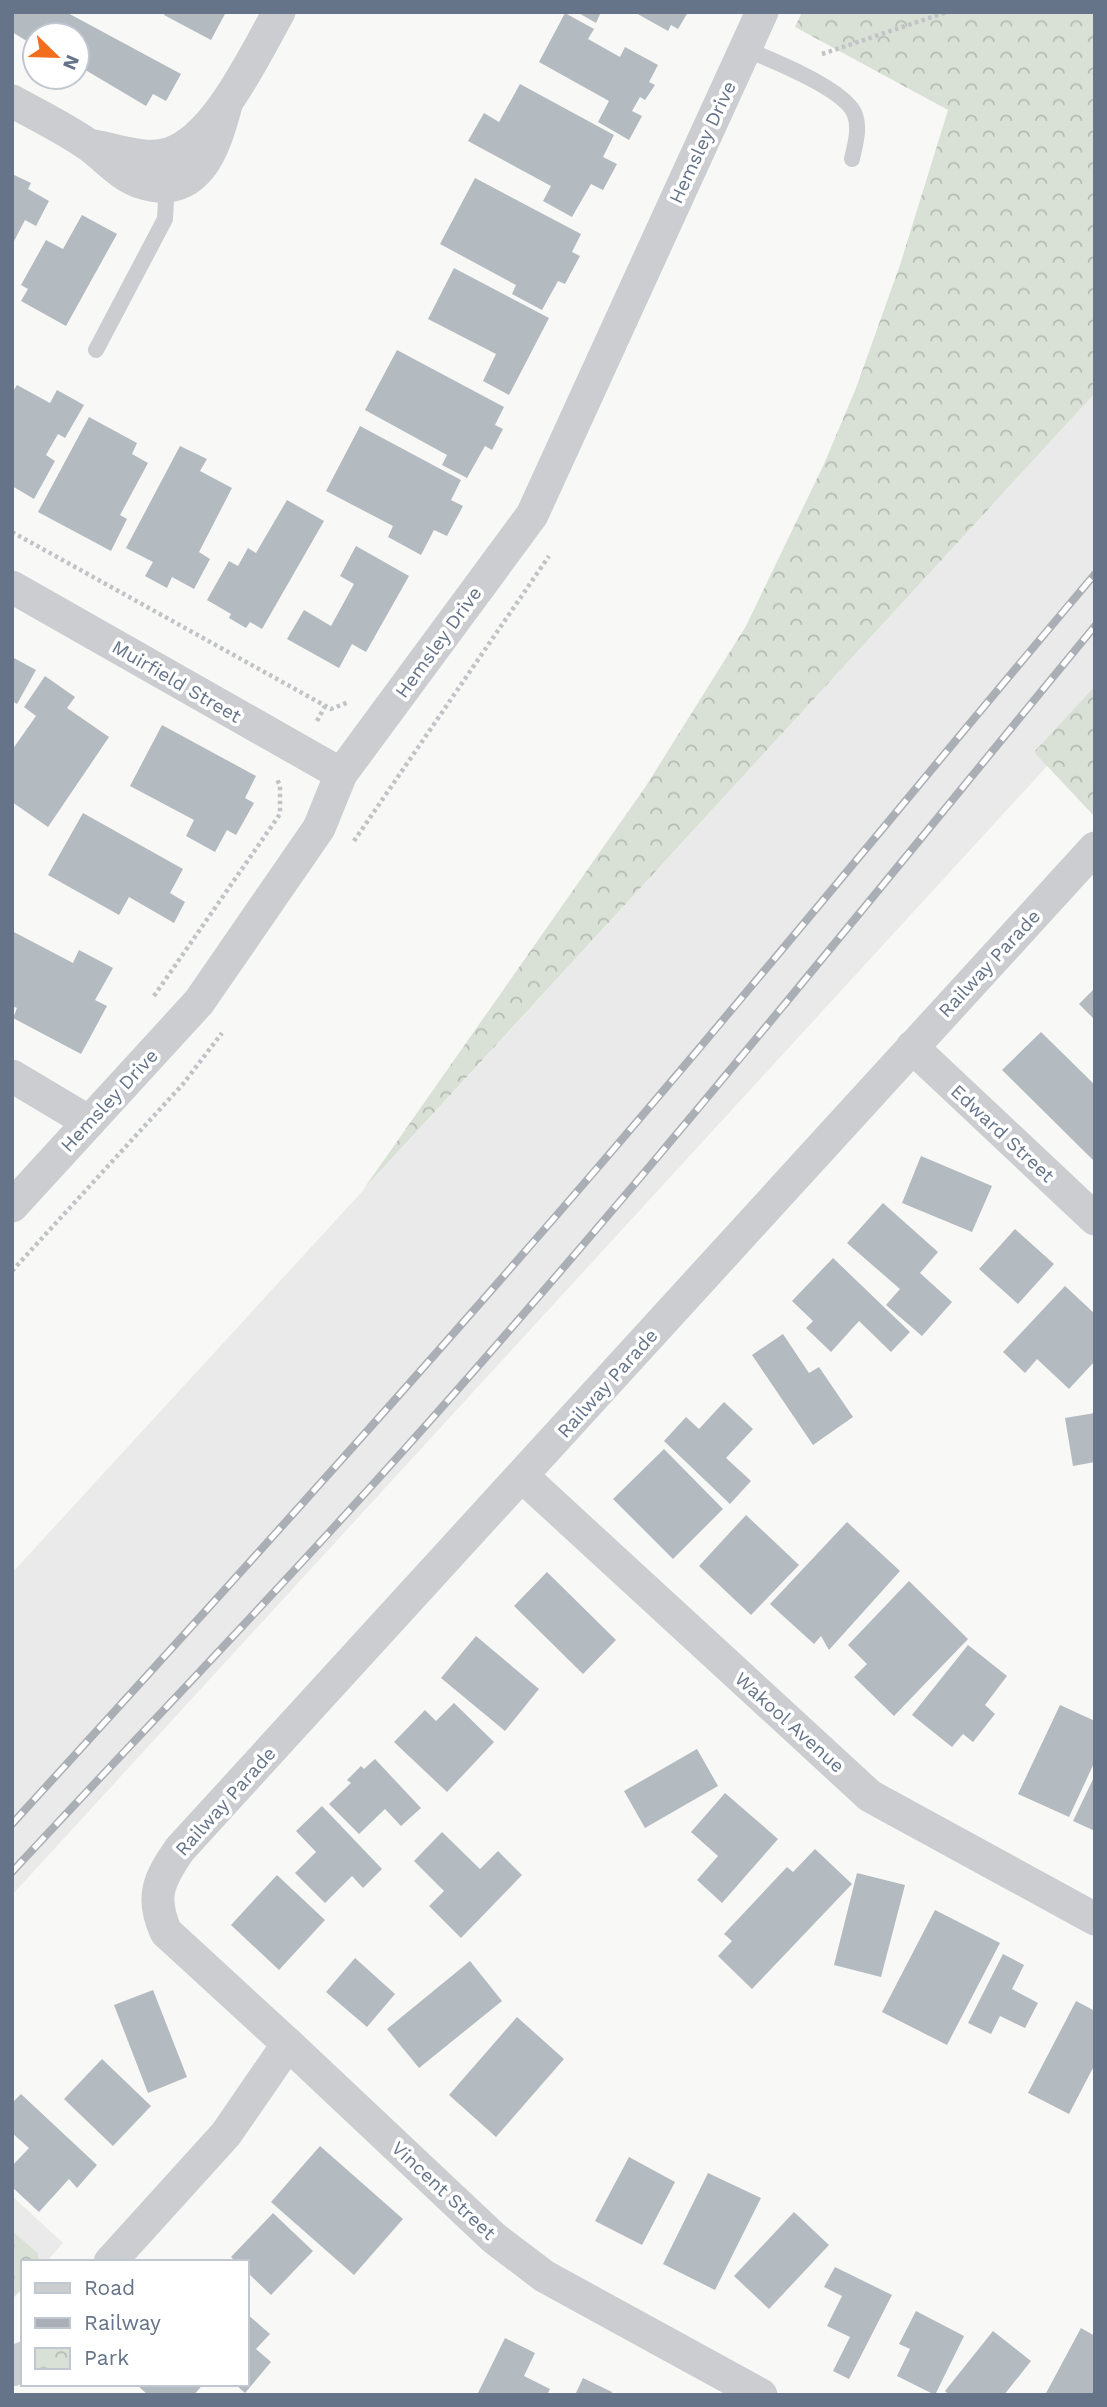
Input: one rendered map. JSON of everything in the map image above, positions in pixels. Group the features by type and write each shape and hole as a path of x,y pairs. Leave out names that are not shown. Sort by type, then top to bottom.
{"street":[{"path":"12,101 88,145 146,156 167,170 226,104 279,12"},
{"name":"Hemsley Drive","path":"12,1206 199,1002 320,828 341,774 531,514 762,12"},
{"name":"Muirfield Street","path":"12,587 341,774"},
{"name":"Railway Parade","path":"166,1932 158,1914 157,1893 165,1870 180,1849 1095,848"},
{"name":"Edward Street","path":"912,1047 1095,1219"},
{"path":"12,1076 89,1122"},
{"name":"Wakool Avenue","path":"522,1476 870,1796 1095,1919"},
{"name":"Vincent Street","path":"166,1932 494,2238 544,2276 761,2395"},
{"path":"112,2260 300,2055"}],"lane":[{"path":"745,49 779,62 849,104 855,113 857,124 852,159"},
{"path":"96,350 165,219 167,170"}],"path":[{"path":"779,62 810,58 947,12"},
{"path":"12,532 325,706 331,709 352,702"},
{"path":"149,1002 280,814 280,786 276,779 303,752 325,706"}],"shaded area":[{"path":"1095,393 1095,686 1034,752 1048,765 12,1895 12,1573"},
{"path":"12,2196 63,2243 48,2260 39,2260 38,2253 12,2231"}],"green space":[{"path":"802,12 1095,12 1095,393 363,1190 646,786 746,626 824,464 856,388 900,265 948,110 795,27"},
{"path":"1095,686 1095,817 1034,752"},
{"path":"12,2231 38,2253 39,2260 21,2260 21,2290 12,2299"}],"building":[{"path":"12,12 66,12 83,21 21,21 21,37 12,32"},
{"path":"165,12 226,12 211,40 164,15"},
{"path":"577,12 601,12 596,23"},
{"path":"634,12 688,12 678,29 671,25 668,31"},
{"path":"565,13 594,29 588,39 620,57 625,47 658,65 649,82 655,85 645,100 640,97 632,111 642,116 629,140 598,122 609,101 539,62"},
{"path":"91,25 181,74 166,101 153,94 146,106 91,73"},
{"path":"520,84 614,135 603,157 617,164 603,190 591,184 572,217 543,201 551,186 468,141 484,113 499,122"},
{"path":"12,174 31,183 28,189 49,201 36,226 25,220 12,245"},
{"path":"475,178 581,234 572,252 580,256 565,284 558,281 542,310 512,294 516,285 440,244"},
{"path":"82,215 117,234 66,326 21,301 28,289 21,285 46,240 63,249"},
{"path":"454,268 549,318 509,395 483,381 496,354 428,319"},
{"path":"397,350 504,407 495,425 503,429 492,450 485,446 467,478 442,465 447,455 365,410"},
{"path":"17,385 50,403 57,390 84,405 65,438 58,434 46,455 55,461 34,499 12,486 12,393"},
{"path":"89,417 137,443 132,454 148,463 120,515 127,519 111,551 38,512"},
{"path":"360,426 461,480 451,500 463,506 447,536 434,530 421,555 388,537 393,526 326,491"},
{"path":"180,446 207,459 200,471 232,488 199,552 210,559 194,589 172,577 167,588 145,576 153,562 126,548"},
{"path":"287,500 324,521 262,629 250,622 246,628 229,618 231,614 207,600 229,561 238,566 248,548 256,553"},
{"path":"356,546 409,576 366,652 352,644 339,668 287,639 304,610 331,626 354,584 340,576"},
{"path":"12,657 36,670 17,704 12,701"},
{"path":"45,676 75,697 67,708 109,737 48,827 12,802 12,750 36,716 24,707"},
{"path":"162,725 256,776 245,798 254,803 236,835 227,830 215,852 186,836 194,820 130,786"},
{"path":"83,813 183,869 170,893 185,902 174,923 129,897 119,915 48,875"},
{"path":"12,931 73,963 79,950 113,968 95,1000 107,1006 81,1054 13,1018 17,1008 12,1006"},
{"path":"1095,988 1095,1020 1079,1004"},
{"path":"1041,1032 1095,1085 1095,1162 1002,1070"},
{"path":"921,1156 992,1186 972,1232 902,1203"},
{"path":"883,1203 938,1252 920,1273 952,1302 922,1336 886,1305 900,1289 847,1243"},
{"path":"1015,1229 1054,1264 1018,1304 979,1269"},
{"path":"833,1258 910,1332 891,1352 859,1321 831,1352 806,1328 813,1321 792,1301"},
{"path":"1065,1286 1095,1314 1095,1361 1069,1389 1037,1359 1025,1373 1003,1352"},
{"path":"783,1334 809,1373 819,1367 853,1417 813,1445 752,1355"},
{"path":"724,1402 753,1429 726,1458 751,1481 730,1504 664,1441 686,1417 699,1429"},
{"path":"1095,1413 1095,1462 1073,1466 1065,1418"},
{"path":"664,1449 723,1509 673,1559 613,1499"},
{"path":"746,1515 799,1565 751,1615 699,1566"},
{"path":"847,1522 900,1571 829,1650 821,1636 814,1644 770,1604"},
{"path":"547,1572 616,1640 583,1674 514,1606"},
{"path":"909,1581 968,1639 894,1716 854,1677 867,1664 848,1645"},
{"path":"476,1636 539,1689 505,1731 441,1678"},
{"path":"968,1645 1007,1676 985,1705 995,1714 973,1742 963,1734 952,1747 912,1715"},
{"path":"454,1703 494,1742 447,1792 394,1742 425,1710 436,1721"},
{"path":"1060,1705 1095,1721 1095,1761 1069,1817 1018,1794"},
{"path":"697,1749 718,1786 645,1828 624,1791"},
{"path":"375,1759 421,1808 401,1826 385,1809 359,1834 329,1804 351,1783 347,1780 361,1766 364,1769"},
{"path":"1095,1775 1095,1831 1073,1821"},
{"path":"725,1793 778,1839 722,1903 697,1880 718,1856 691,1832"},
{"path":"322,1806 382,1869 363,1888 352,1876 325,1903 295,1873 316,1852 296,1831"},
{"path":"442,1832 480,1869 498,1851 522,1875 461,1938 429,1906 444,1891 414,1861"},
{"path":"815,1849 852,1884 752,1989 718,1956 732,1941 724,1934 787,1867 793,1872"},
{"path":"857,1873 905,1885 881,1977 834,1965"},
{"path":"277,1875 325,1920 279,1970 231,1925"},
{"path":"935,1910 1000,1943 947,2045 882,2012"},
{"path":"1003,1954 1024,1965 1012,1989 1038,2003 1025,2028 1000,2016 991,2034 968,2023"},
{"path":"355,1958 395,1994 367,2027 326,1992"},
{"path":"470,1961 502,2001 419,2068 387,2029"},
{"path":"153,1990 187,2077 148,2093 114,2005"},
{"path":"1076,2001 1095,2011 1095,2064 1069,2114 1028,2093"},
{"path":"517,2017 564,2059 496,2137 449,2095"},
{"path":"102,2059 151,2106 113,2146 64,2099"},
{"path":"21,2094 97,2165 77,2188 69,2179 39,2212 12,2187 12,2166 29,2148 12,2133 12,2103"},
{"path":"320,2146 403,2219 354,2275 271,2202"},
{"path":"629,2157 675,2182 642,2245 595,2221"},
{"path":"708,2173 761,2198 715,2290 663,2264"},
{"path":"794,2212 829,2245 769,2309 734,2276"},
{"path":"273,2213 313,2251 271,2295 248,2273 248,2260 234,2260 231,2257"},
{"path":"835,2267 892,2295 849,2379 833,2371 850,2337 827,2326 842,2296 824,2287"},
{"path":"916,2311 964,2336 935,2395 897,2376 910,2349 899,2344"},
{"path":"248,2315 270,2334 256,2349 271,2362 245,2393 237,2386 248,2386"},
{"path":"1081,2328 1095,2336 1095,2395 1045,2395"},
{"path":"993,2331 1031,2361 1004,2395 949,2395 945,2391"},
{"path":"505,2338 535,2353 524,2376 550,2389 547,2395 477,2395"},
{"path":"583,2378 612,2392 611,2395 575,2395"},
{"path":"138,2386 201,2386 194,2395 148,2395"}],"railway":[{"path":"12,1824 305,1501 522,1256 720,1024 1095,574"},
{"path":"12,1872 346,1514 539,1297 726,1075 1095,626"}]}
